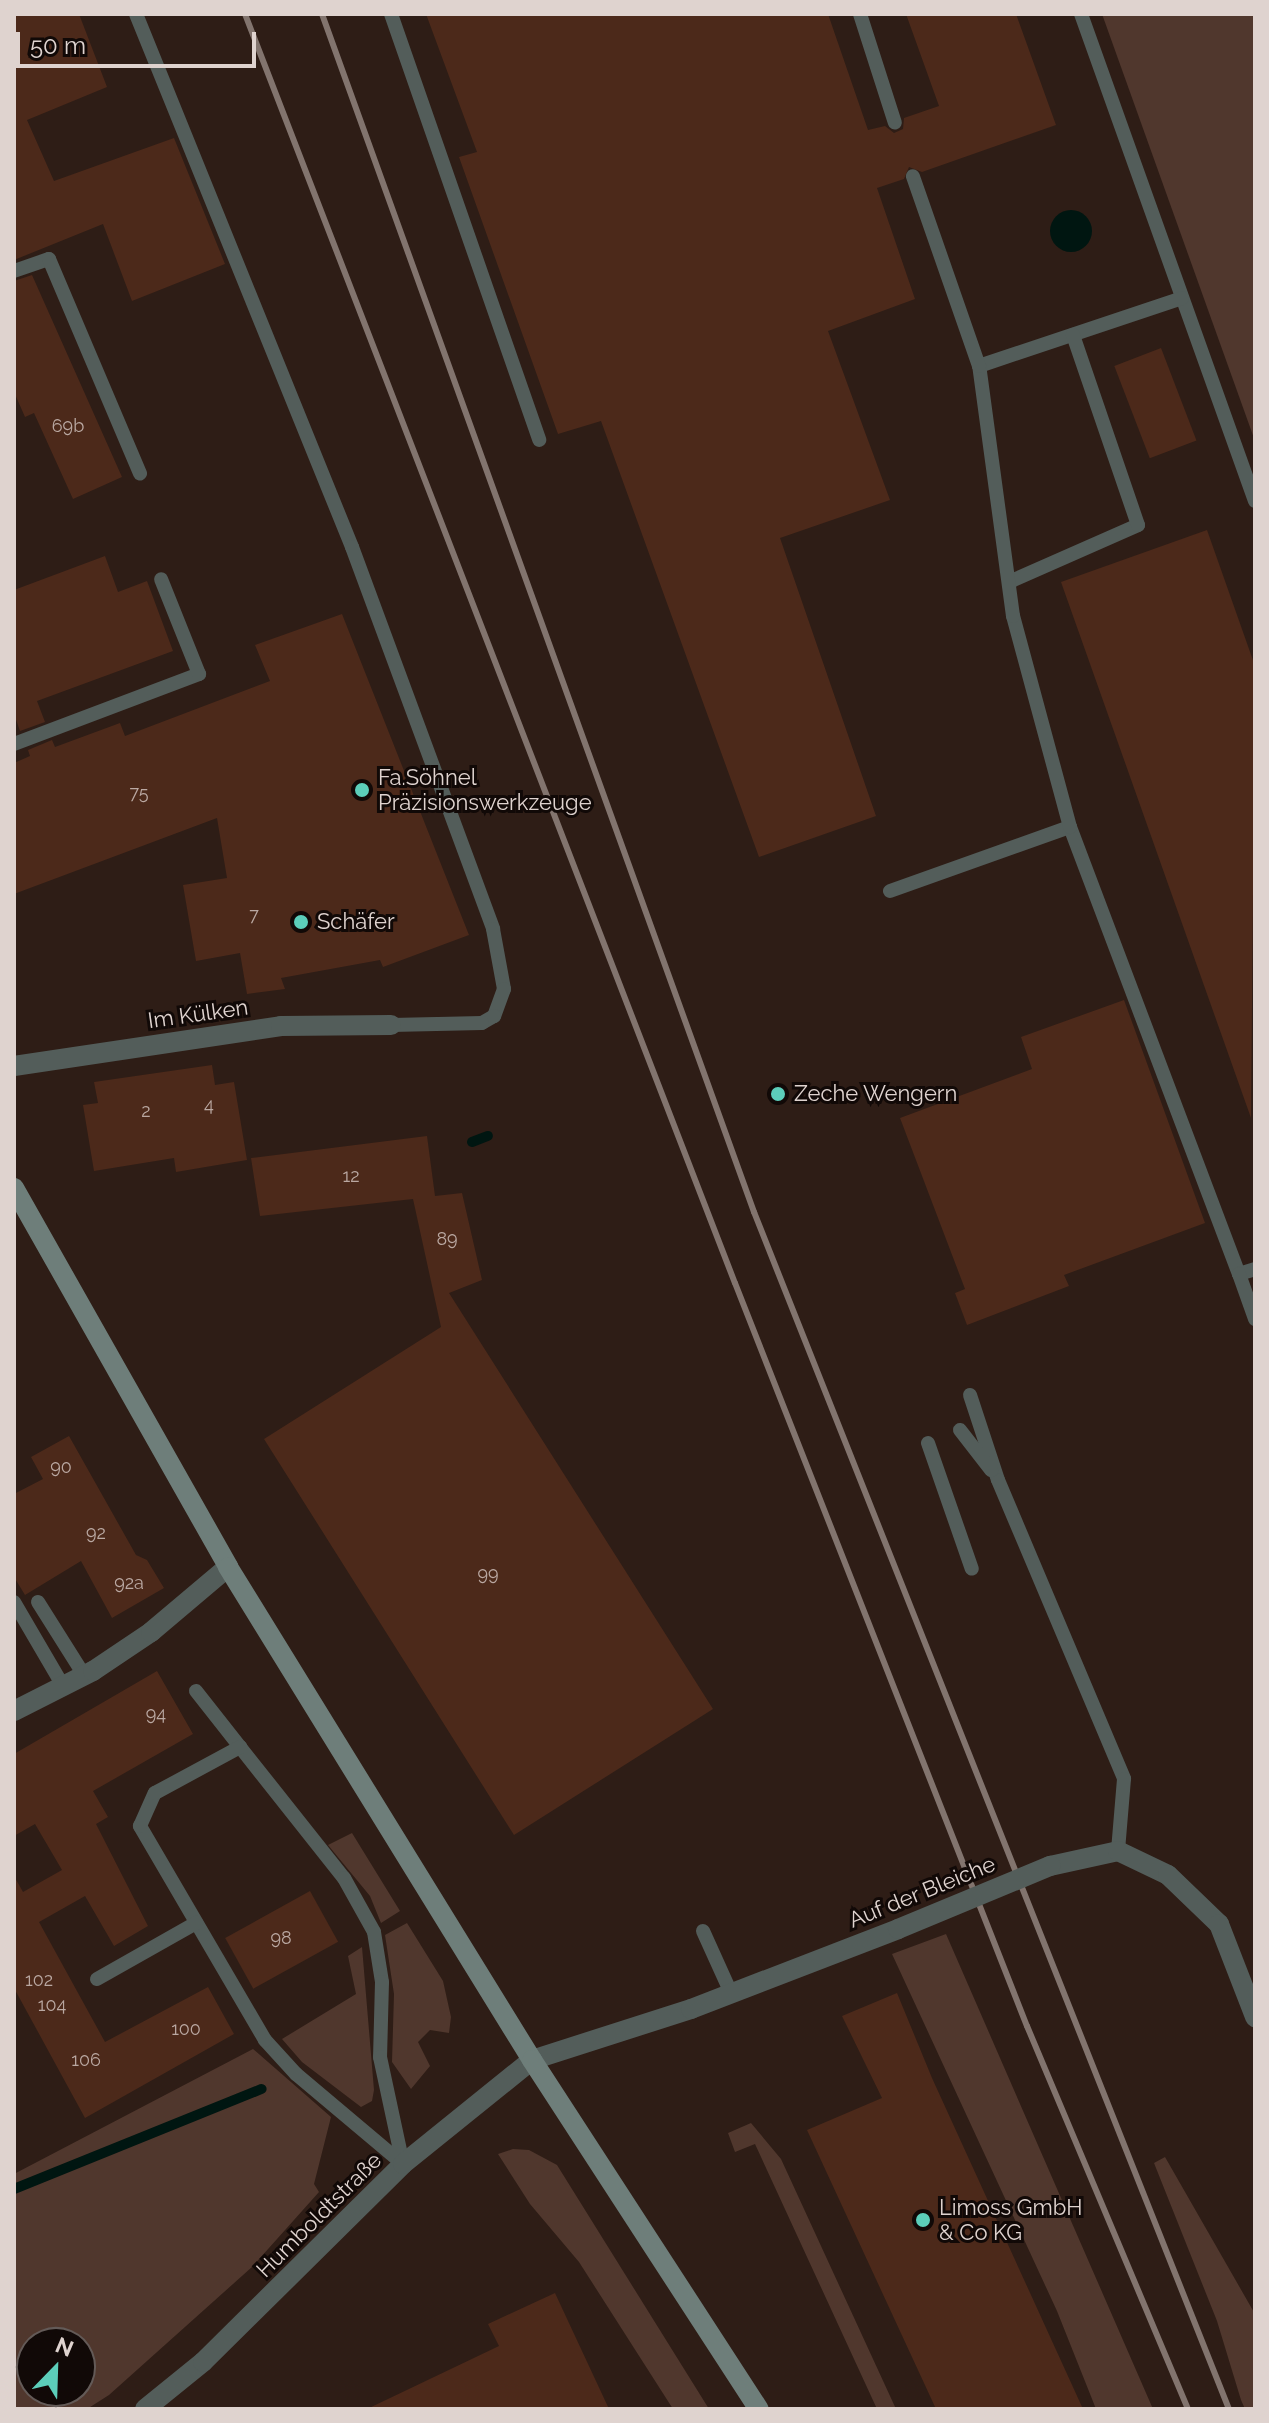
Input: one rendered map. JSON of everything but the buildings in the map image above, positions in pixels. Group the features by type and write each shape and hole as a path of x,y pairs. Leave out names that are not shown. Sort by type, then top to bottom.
{"main road":[{"path":"14,1188 228,1567 532,2060 759,2409"}],"street":[{"name":"Im Külken","path":"14,1066 281,1026 391,1025"},
{"path":"14,1711 84,1675 151,1632 228,1567"},
{"path":"1118,1851 1168,1875 1219,1924 1255,2017"},
{"name":"Auf der Bleiche","path":"532,2060 731,1993 1050,1866 1118,1851"},
{"name":"Humboldtstraße","path":"145,2409 203,2362 403,2164 532,2060"}],"lane":[{"path":"136,14 347,533 493,929 504,989 494,1016 482,1023 391,1025"},
{"path":"391,14 539,440"},
{"path":"860,14 895,123"},
{"path":"1081,14 1255,501"},
{"path":"913,176 979,366 1009,582 1070,827 1255,1319"},
{"path":"14,271 49,259 140,473"},
{"path":"979,366 1182,298"},
{"path":"1009,582 1138,525 1073,335"},
{"path":"14,744 199,674 161,579"},
{"path":"890,891 1070,827"},
{"path":"1239,1274 1255,1269"},
{"path":"970,1395 998,1480 1124,1779 1118,1851"},
{"path":"960,1430 998,1480"},
{"path":"928,1443 972,1569"},
{"path":"14,1602 63,1686"},
{"path":"38,1602 84,1675"},
{"path":"196,1691 344,1878 374,1932 382,1982 380,2057 403,2164"},
{"path":"240,1747 155,1793 140,1826 265,2040 296,2074 403,2164"},
{"path":"97,1979 196,1923"},
{"path":"703,1931 731,1993"}],"shaded area":[{"path":"1102,14 1255,14 1255,441"},
{"path":"352,1833 400,1911 381,1923 370,1896 328,1845"},
{"path":"407,1923 443,1981 451,2017 449,2033 430,2030 418,2042 430,2066 411,2089 392,2062 394,1994 385,1935"},
{"path":"946,1934 1153,2409 1096,2409 1057,2311 892,1954"},
{"path":"362,1947 374,2090 372,2101 361,2107 302,2062 282,2039 356,1994 348,1956"},
{"path":"253,2049 331,2117 314,2184 319,2192 252,2267 96,2403 96,2327 16,2327 16,2407 90,2407 14,2409 14,2174"},
{"path":"751,2123 781,2159 896,2409 877,2409 755,2144 735,2152 728,2133"},
{"path":"513,2149 529,2150 557,2165 709,2409 673,2409 579,2262 530,2204 498,2154"},
{"path":"1165,2157 1255,2314 1255,2409 1245,2409 1241,2400 1217,2321 1154,2163"}],"water":[{"path":"1071,210 1086,216 1092,231 1086,246 1071,252 1056,246 1050,231 1056,216"}],"waterway":[{"path":"472,1142 488,1136"},
{"path":"14,2189 262,2089"}],"railway":[{"path":"245,14 735,1283 1027,2026 1188,2409"},
{"path":"322,14 754,1212 1229,2409"}],"place":[{"name":"Fa.Söhnel Präzisionswerkzeuge","path":"362,790"},
{"name":"Schäfer","path":"301,922"},
{"name":"Zeche Wengern","path":"778,1094"},
{"name":"Limoss GmbH & Co KG","path":"923,2220"}]}
